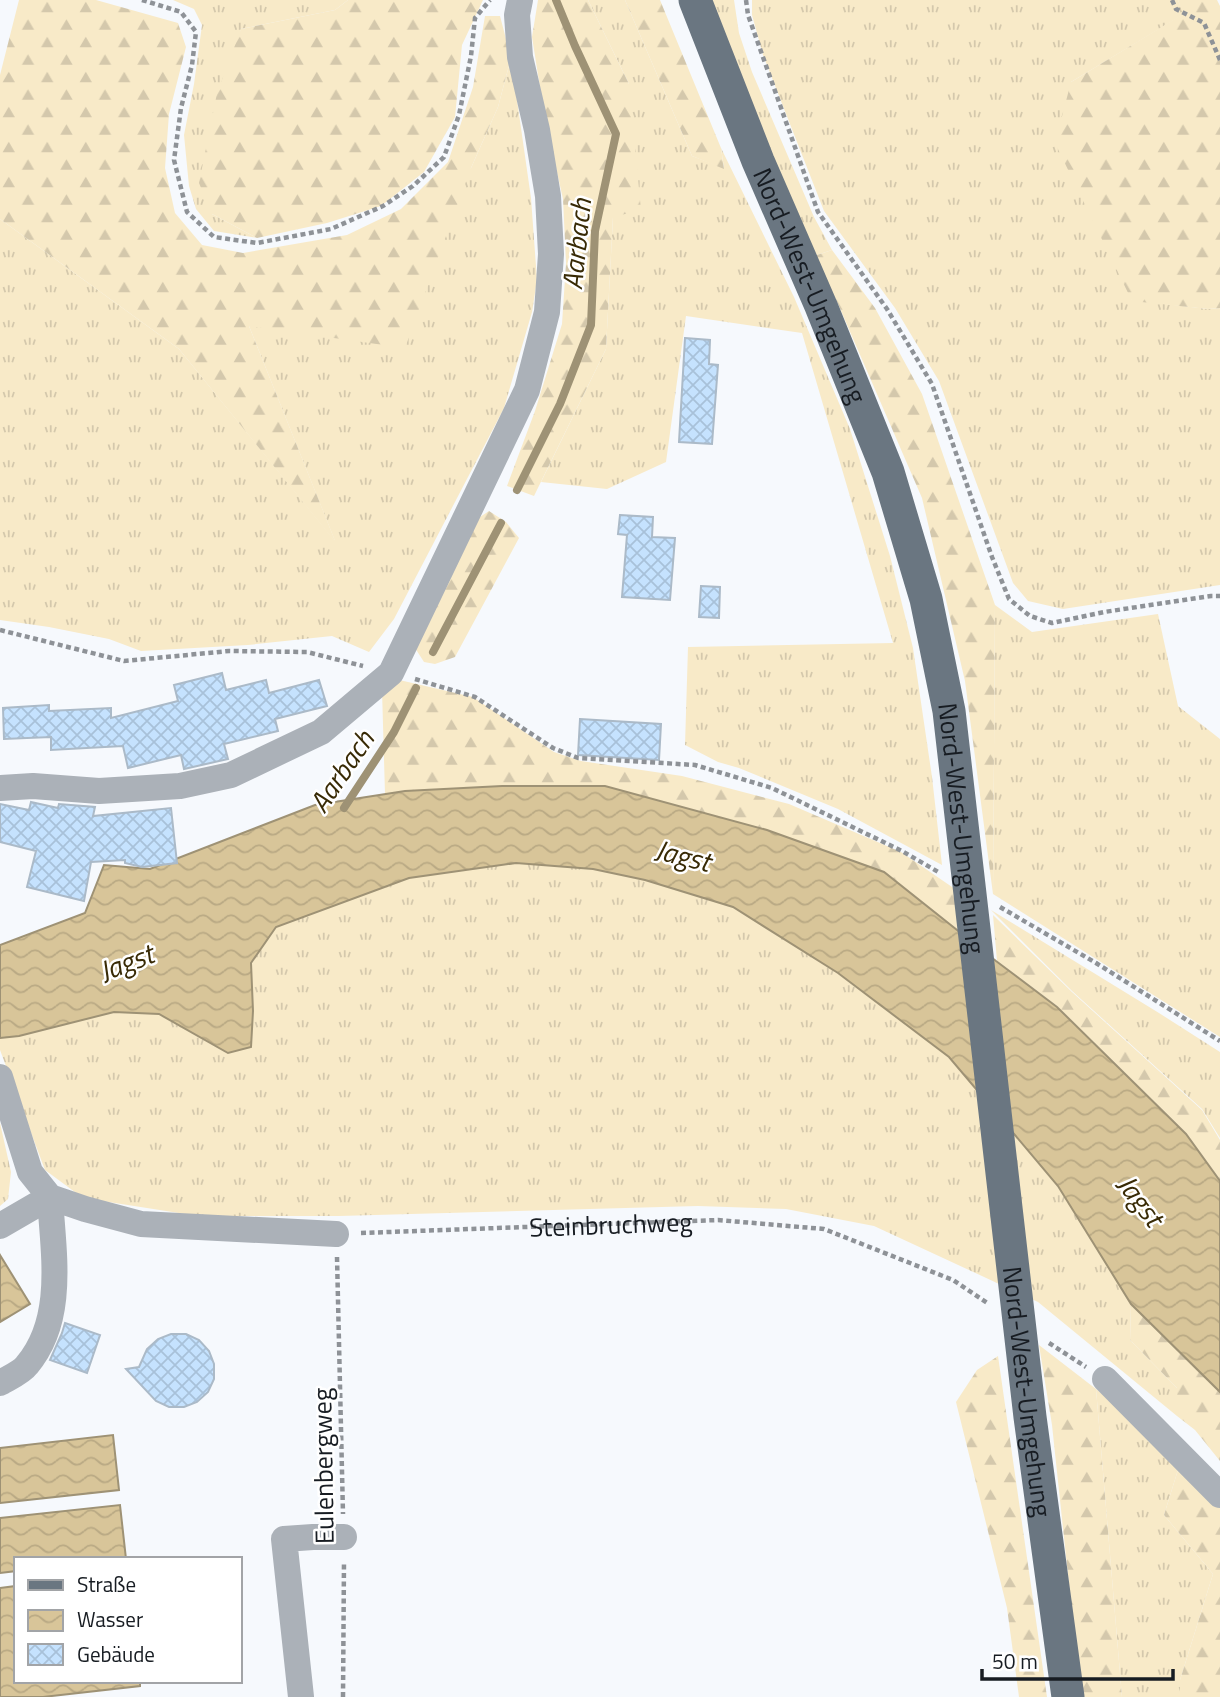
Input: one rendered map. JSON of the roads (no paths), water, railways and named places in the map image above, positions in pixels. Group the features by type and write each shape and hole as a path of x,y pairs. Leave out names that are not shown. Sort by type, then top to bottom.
{"main road":[{"name":"Nord-West-Umgehung","path":"695,0 758,161 821,306 888,472 926,599 949,711 1030,1417 1068,1697"}],"lane":[{"path":"0,788 33,786 113,790 180,786 231,775 321,732 391,673 527,390 547,312 551,254 548,196 537,130 520,57 517,15 520,0"},
{"path":"0,1077 30,1172 50,1197 141,1224 337,1234"},
{"path":"0,1226 50,1197"},
{"path":"0,1383 26,1367 47,1333 55,1283 50,1197"},
{"path":"1105,1379 1220,1495"},
{"path":"301,1697 284,1539 344,1537"}],"water":[{"name":"Jagst","path":"502,786 605,786 767,830 884,872 1057,1007 1186,1134 1220,1181 1220,1392 1131,1304 1058,1186 949,1057 838,973 733,907 645,880 593,869 516,863 409,878 276,927 251,963 251,1047 228,1053 159,1014 114,1012 19,1036 0,1038 0,945 85,913 104,865 150,869 315,805 405,791"},
{"path":"0,1255 30,1304 0,1322"},
{"path":"113,1435 119,1490 0,1503 0,1448"},
{"path":"120,1505 126,1557 14,1557 14,1571 0,1573 0,1518"},
{"path":"14,1586 14,1683 140,1683 140,1686 43,1697 0,1697 0,1588"}],"waterway":[{"name":"Aarbach","path":"517,490 560,404 591,325 595,231 616,134 556,0"},
{"name":"Aarbach","path":"433,652 501,523"},
{"name":"Aarbach","path":"344,808 394,732 416,688"}]}
